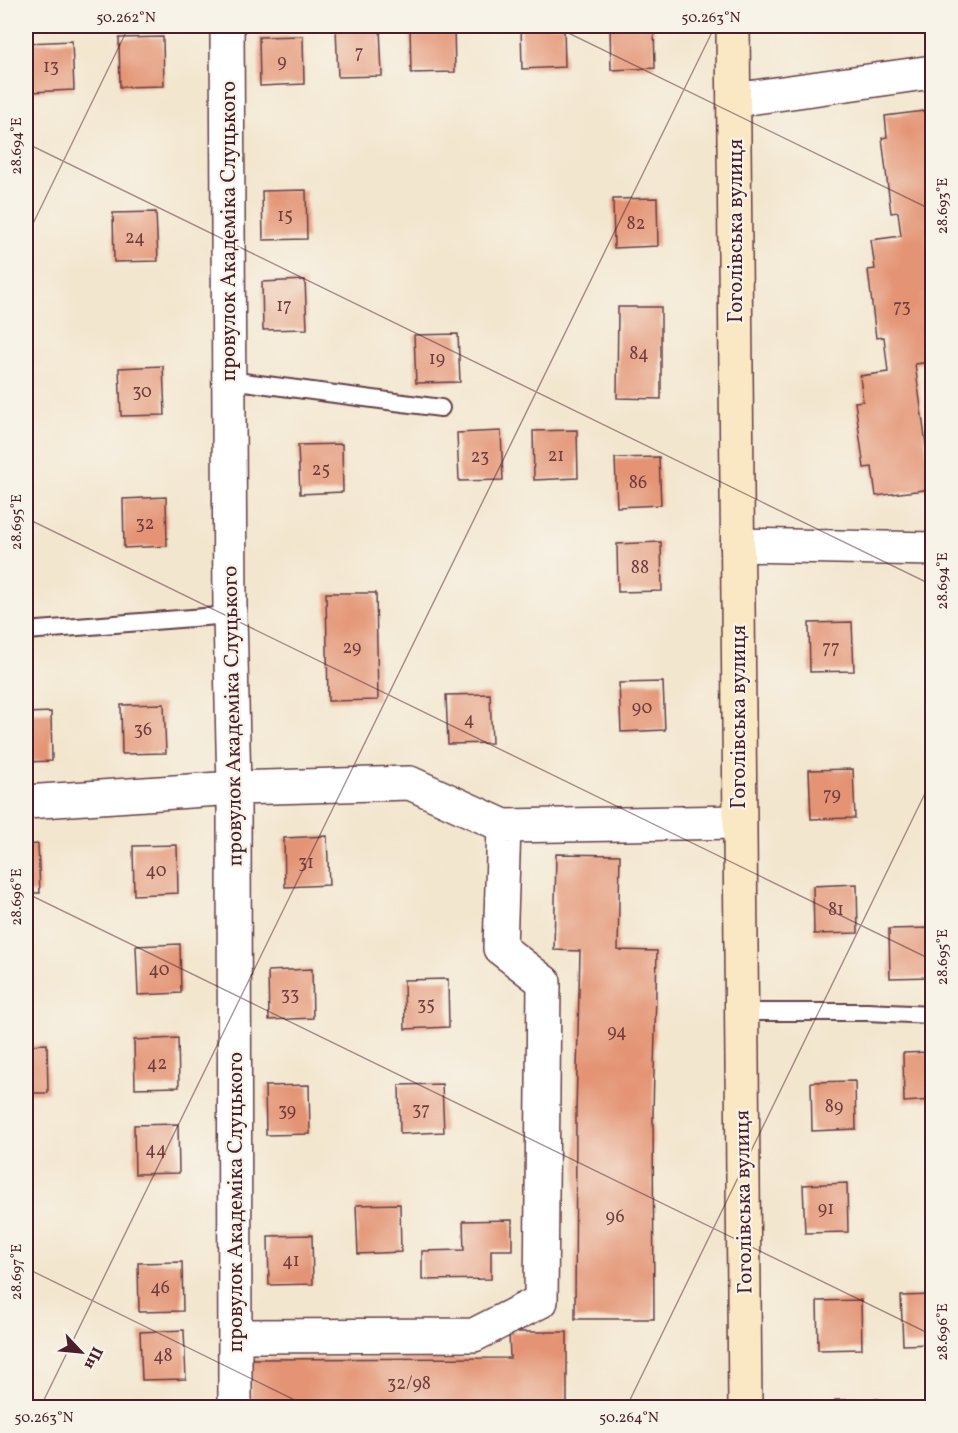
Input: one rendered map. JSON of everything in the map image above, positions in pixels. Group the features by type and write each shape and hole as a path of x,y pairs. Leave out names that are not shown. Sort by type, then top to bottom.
{"street":[{"name":"провулок Академіка Слуцького","path":"226,26 230,615 234,788 235,1407"},
{"name":"Гоголівська вулиця","path":"733,26 746,1407"},
{"path":"734,100 933,72"},
{"path":"737,544 933,549"},
{"path":"26,802 234,788 410,783 504,826 739,822"},
{"path":"235,1336 474,1335 542,1301 544,982 500,948 504,826"}],"lane":[{"path":"229,380 441,408"},
{"path":"26,630 230,615"},
{"path":"741,1012 933,1014"}],"building":[{"path":"410,26 454,26 455,72 411,73"},
{"path":"521,26 564,26 565,67 522,69"},
{"path":"610,26 654,26 655,68 611,70"},
{"path":"380,27 382,76 338,77 336,28"},
{"path":"303,36 304,84 260,86 259,37"},
{"path":"163,37 164,86 120,87 119,38"},
{"path":"72,41 74,90 30,92 28,43"},
{"path":"932,110 932,234 927,235 932,275 932,362 915,364 932,489 876,496 872,467 864,468 855,402 863,401 860,376 888,372 884,337 876,338 868,270 875,269 871,240 901,236 898,212 891,213 882,138 887,137 885,116"},
{"path":"306,190 307,239 263,240 262,191"},
{"path":"657,198 658,246 614,248 613,199"},
{"path":"156,212 158,261 114,262 113,213"},
{"path":"27,226 29,276 26,276"},
{"path":"305,280 307,329 263,330 262,282"},
{"path":"618,307 661,307 661,399 617,398"},
{"path":"458,334 460,382 416,383 414,335"},
{"path":"27,347 29,395 26,395"},
{"path":"163,366 165,415 121,416 119,368"},
{"path":"577,430 578,478 534,480 533,431"},
{"path":"501,431 503,480 459,481 457,433"},
{"path":"342,444 343,492 300,494 298,445"},
{"path":"659,457 661,505 617,507 615,458"},
{"path":"166,497 167,546 124,548 123,499"},
{"path":"661,542 662,591 618,592 617,544"},
{"path":"326,593 376,593 378,700 328,701"},
{"path":"852,622 854,671 810,672 809,623"},
{"path":"663,682 665,730 621,732 619,683"},
{"path":"490,694 492,743 448,744 446,695"},
{"path":"164,704 166,753 122,754 121,705"},
{"path":"51,712 52,761 26,762 26,713"},
{"path":"853,769 855,818 811,819 809,770"},
{"path":"327,836 329,885 285,887 284,838"},
{"path":"38,844 40,893 26,893 26,845"},
{"path":"177,845 178,893 134,895 133,846"},
{"path":"556,854 620,855 618,950 657,951 653,1113 654,1319 575,1319 576,1112 580,951 554,950"},
{"path":"857,884 858,933 814,934 813,886"},
{"path":"932,928 932,977 890,978 889,929"},
{"path":"180,944 181,993 138,995 136,946"},
{"path":"312,969 313,1018 269,1020 268,971"},
{"path":"448,979 449,1027 405,1029 404,980"},
{"path":"178,1038 179,1087 135,1088 134,1040"},
{"path":"47,1044 48,1093 26,1093 26,1045"},
{"path":"932,1052 932,1100 904,1102 903,1053"},
{"path":"855,1081 856,1129 812,1131 811,1082"},
{"path":"442,1084 444,1132 400,1134 399,1085"},
{"path":"309,1085 310,1134 266,1135 265,1086"},
{"path":"178,1124 179,1173 135,1174 134,1125"},
{"path":"847,1183 848,1232 805,1233 803,1185"},
{"path":"400,1204 401,1252 358,1254 356,1205"},
{"path":"512,1220 512,1250 491,1250 491,1279 422,1280 422,1251 464,1250 463,1221"},
{"path":"312,1235 313,1284 269,1285 268,1236"},
{"path":"182,1262 183,1311 139,1312 138,1263"},
{"path":"932,1295 932,1344 903,1345 901,1296"},
{"path":"861,1300 862,1349 818,1350 817,1301"},
{"path":"184,1330 186,1379 142,1380 140,1332"},
{"path":"509,1332 567,1332 567,1408 251,1408 251,1359 510,1358"},
{"path":"879,1399 880,1408 836,1408 835,1400"}]}
